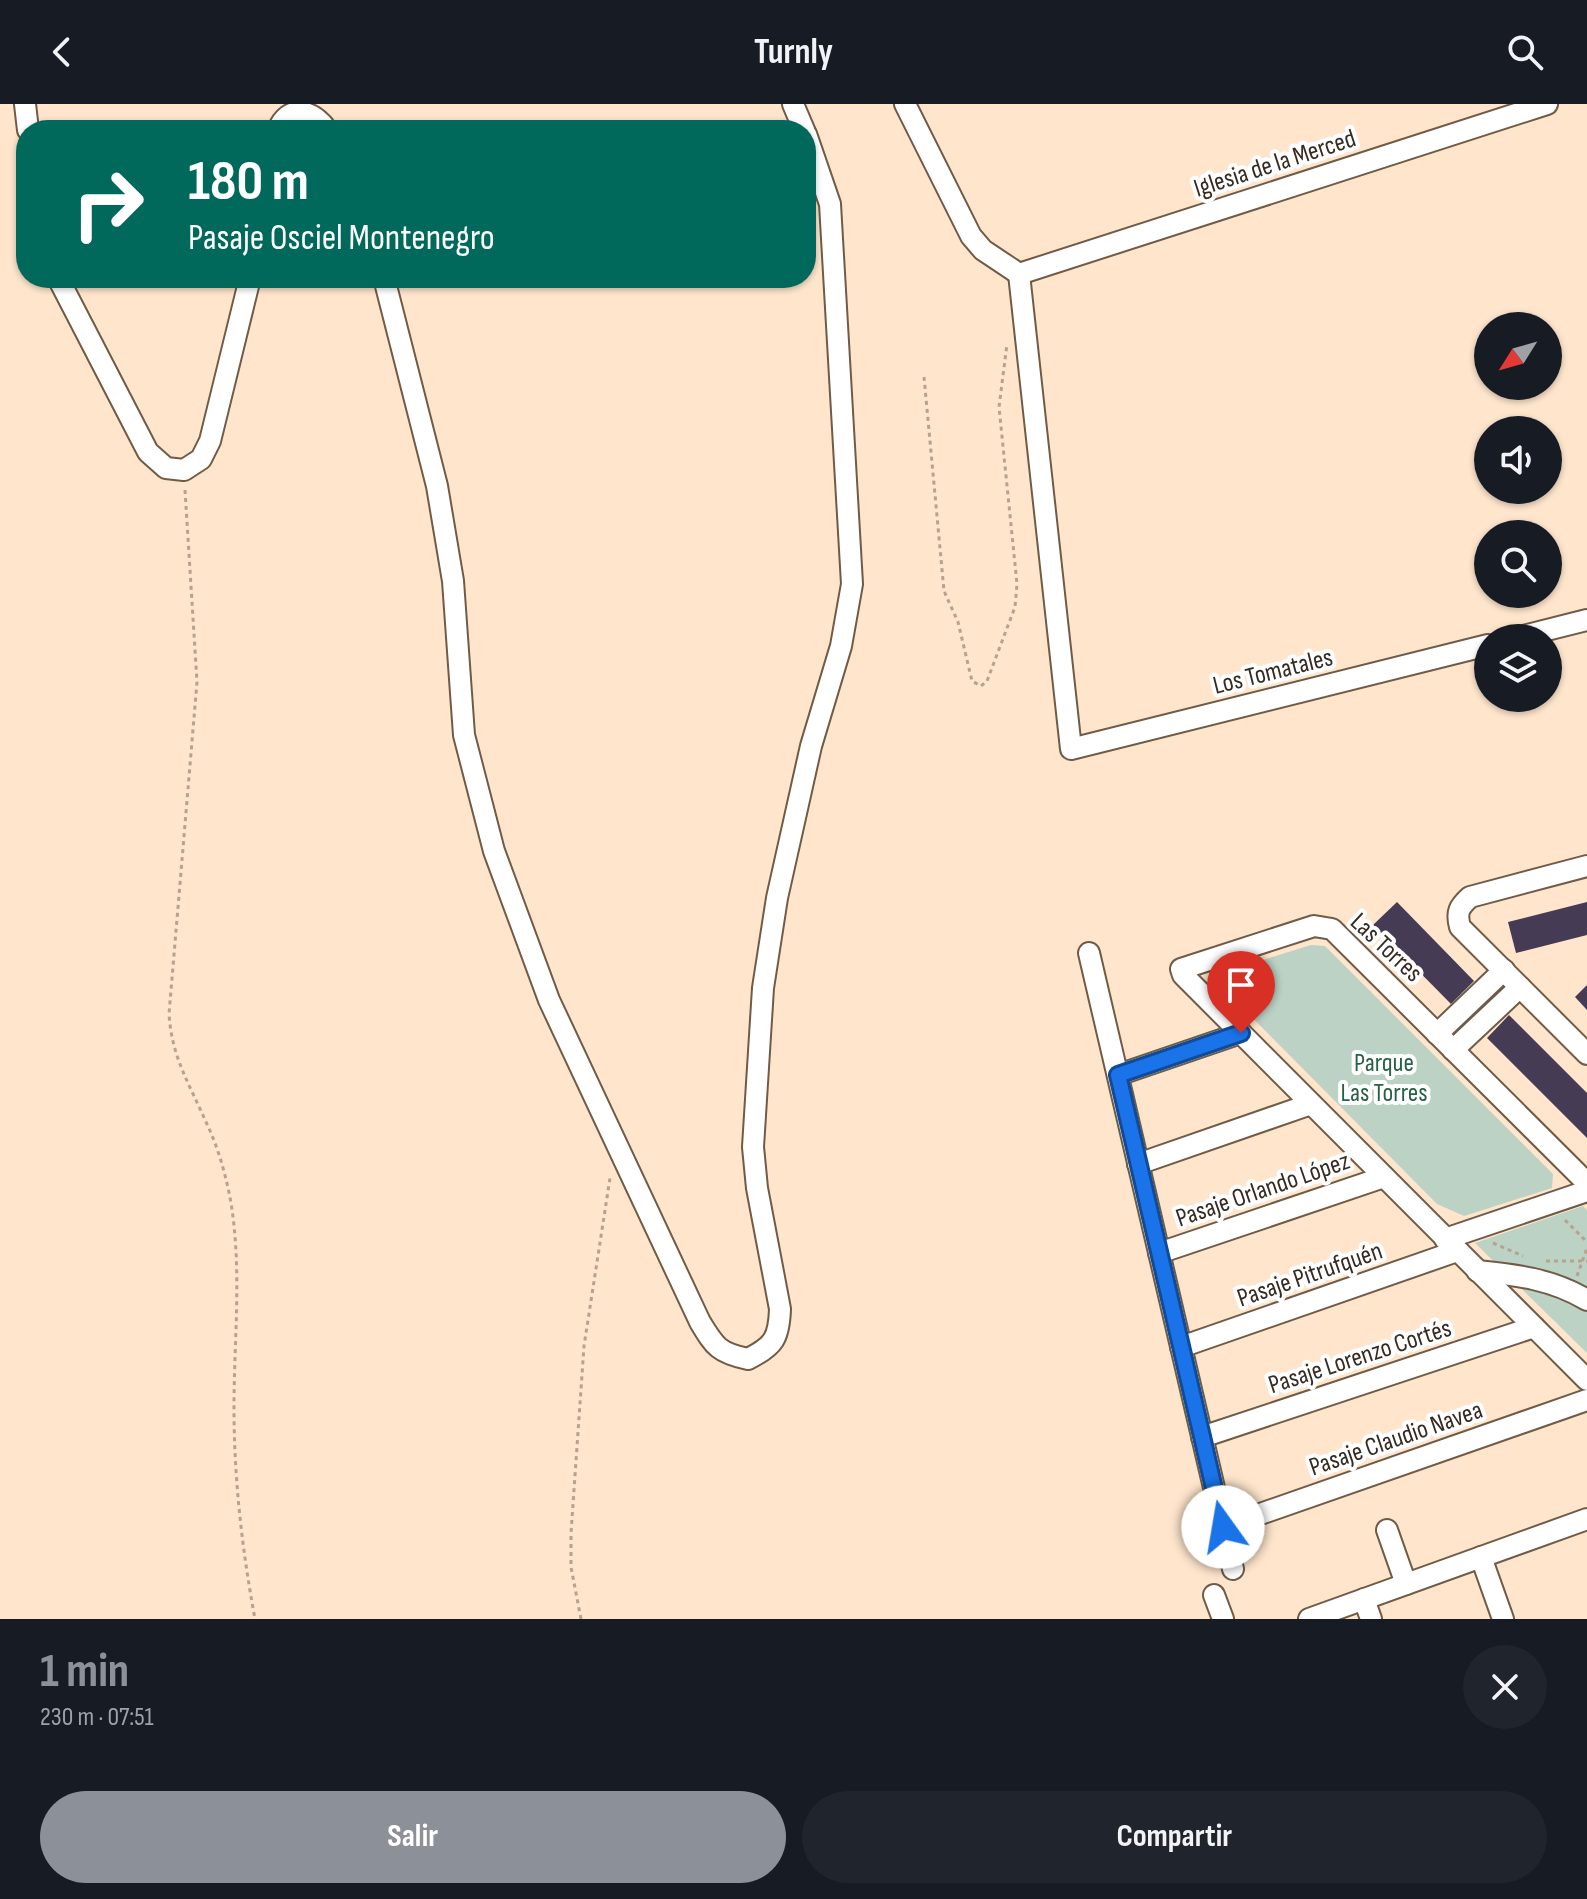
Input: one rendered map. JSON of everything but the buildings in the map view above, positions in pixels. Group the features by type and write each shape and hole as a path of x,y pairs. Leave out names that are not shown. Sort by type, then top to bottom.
{"street":[{"path":"905,104 971,236 983,250 1019,274"},
{"name":"Iglesia de la Merced","path":"1019,274 1547,104"},
{"path":"282,120 291,110 299,108 317,115 320,120"},
{"path":"387,288 437,486 453,581 464,735 494,851 549,1000 700,1322 711,1340 727,1355 748,1359 769,1348 779,1329 780,1309 757,1188 753,1147 763,988 777,898 811,746 841,646 852,584 830,204 816,164"},
{"name":"Los Tomatales","path":"1019,274 1071,749 1474,648"},
{"path":"63,288 148,452 166,468 184,470 201,459 210,441 248,288"},
{"path":"1562,626 1587,620"},
{"path":"1587,866 1470,897 1459,906 1457,917 1460,927 1587,1054"},
{"name":"Las Torres","path":"1587,1183 1332,929 1314,926 1181,969 1183,975 1587,1380"},
{"path":"1089,953 1233,1569"},
{"path":"1437,1034 1504,970"},
{"path":"1453,1050 1520,987"},
{"path":"1118,1075 1241,1033"},
{"path":"1138,1164 1311,1104"},
{"name":"Pasaje Orlando López","path":"1159,1253 1384,1177"},
{"name":"Pasaje Pitrufquén","path":"1181,1347 1587,1191"},
{"path":"1477,1271 1534,1277 1579,1296"},
{"name":"Pasaje Lorenzo Cortés","path":"1202,1437 1534,1327"},
{"name":"Pasaje Claudio Navea","path":"1223,1527 1587,1400"},
{"path":"1309,1619 1367,1609 1406,1584 1587,1519"},
{"path":"1387,1530 1406,1584"},
{"path":"1481,1557 1503,1619"},
{"path":"1214,1595 1223,1619"}],"path":[{"path":"924,377 944,591 958,622 972,681 981,686 987,681 1015,607 1017,584 999,407 1007,344"},
{"path":"184,470 197,682 169,1014 178,1065 216,1146 233,1215 238,1297 234,1366 235,1459 255,1619"},
{"path":"581,1619 571,1567 571,1533 584,1346 611,1174"},
{"path":"1562,1217 1587,1242"},
{"path":"1490,1241 1530,1258"},
{"path":"1579,1296 1587,1248"},
{"path":"1538,1260 1584,1262"}],"green space":[{"name":"Parque Las Torres","path":"1311,945 1325,946 1553,1174 1552,1188 1464,1216 1437,1204 1216,981 1218,974"},
{"path":"1583,1206 1587,1210 1587,1353 1475,1243"}],"route":[{"path":"1223,1527 1118,1075 1241,1033"}]}
